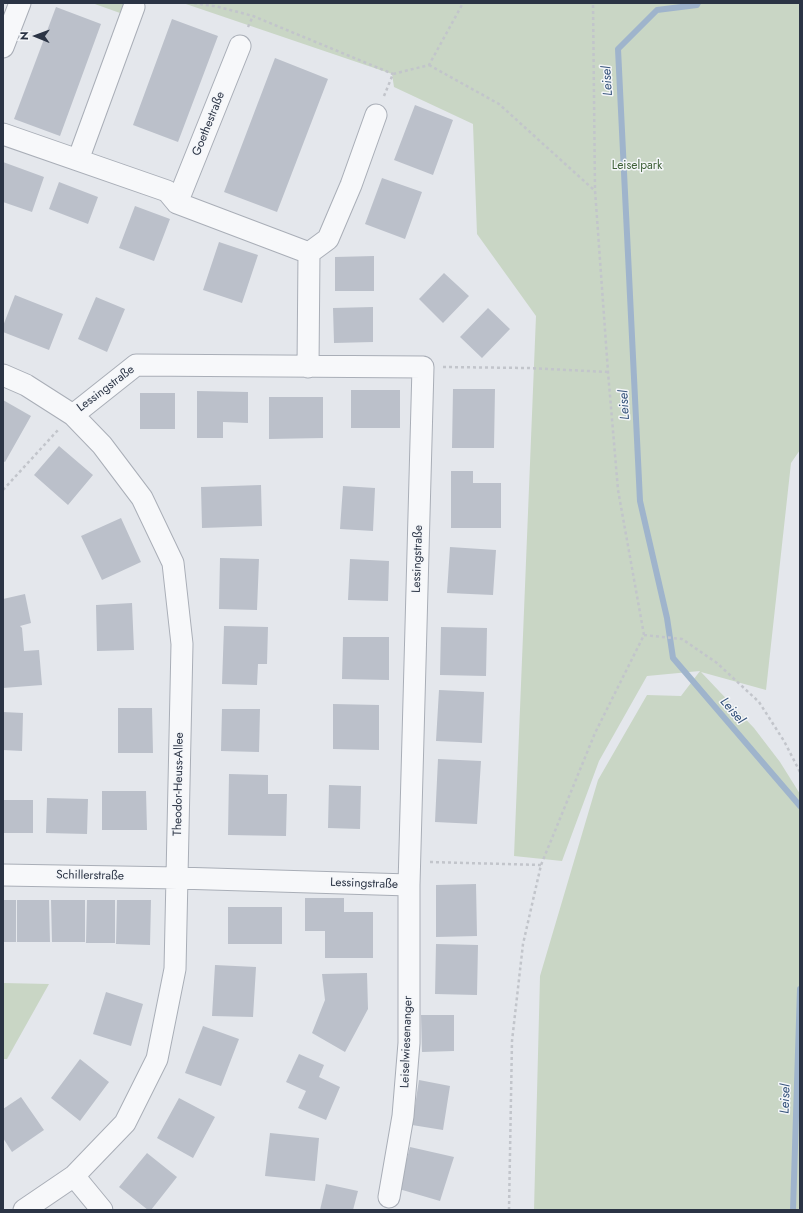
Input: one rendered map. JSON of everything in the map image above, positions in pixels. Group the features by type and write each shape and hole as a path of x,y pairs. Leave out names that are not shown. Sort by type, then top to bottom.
{"street":[{"path":"3,47 20,3"},
{"path":"78,160 134,7"},
{"name":"Goethestraße","path":"177,203 240,46"},
{"path":"309,253 328,239 351,185 376,115"},
{"path":"3,134 167,191 177,203 309,253"},
{"path":"308,367 309,253"},
{"name":"Lessingstraße","path":"73,414 136,365 423,367 409,885 178,878"},
{"name":"Theodor-Heuss-Allee","path":"3,375 26,385 73,414 102,445 142,498 173,564 182,644 175,969 157,1059 125,1123 74,1176 24,1210"},
{"name":"Schillerstraße","path":"3,875 178,878"},
{"name":"Leiselwiesenanger","path":"389,1197 403,1116 409,1043 409,885"},
{"path":"74,1176 102,1210"}],"path":[{"path":"194,3 219,7 252,16 392,74 429,65 499,104 595,190"},
{"path":"429,65 463,3"},
{"path":"509,1210 512,1041 523,944 541,865 595,733 644,635 618,490 608,372 595,190 594,3"},
{"path":"376,115 392,74"},
{"path":"423,367 528,368 608,372"},
{"path":"3,490 73,414"},
{"path":"644,635 682,639 717,663 759,702 784,741 800,772"},
{"path":"409,862 541,865"}],"green space":[{"path":"92,3 131,3 120,13"},
{"name":"Leiselpark","path":"183,3 800,3 800,450 791,463 766,690 701,672 754,728 780,762 800,794 800,1210 534,1210 540,976 598,780 647,695 681,696 700,671 647,676 599,761 562,861 514,856 536,316 477,234 473,124 394,87 392,74"},
{"path":"3,983 49,984 7,1059 3,1059"}],"building":[{"path":"56,7 101,24 60,136 14,119"},
{"path":"172,19 218,36 178,142 133,125"},
{"path":"275,58 328,79 277,212 224,192"},
{"path":"415,105 453,120 433,175 394,160"},
{"path":"3,162 44,177 32,212 3,202"},
{"path":"382,178 422,192 405,239 365,224"},
{"path":"59,182 98,197 88,224 49,209"},
{"path":"135,206 170,219 154,261 119,248"},
{"path":"219,242 258,255 242,303 203,290"},
{"path":"374,256 374,291 335,291 335,257"},
{"path":"444,273 469,296 443,323 419,299"},
{"path":"15,295 63,314 49,350 3,332 3,326"},
{"path":"96,297 125,309 107,352 78,339"},
{"path":"373,307 373,342 334,343 333,308"},
{"path":"488,308 510,329 482,358 460,337"},
{"path":"453,389 495,389 494,448 452,448"},
{"path":"351,390 400,390 400,428 351,428"},
{"path":"197,391 248,392 248,423 223,422 223,438 197,438"},
{"path":"140,393 175,393 175,429 140,429"},
{"path":"269,397 323,397 323,438 269,439"},
{"path":"3,400 31,416 5,462 3,461"},
{"path":"59,446 93,475 68,505 34,475"},
{"path":"451,471 473,471 473,483 501,483 501,528 451,528"},
{"path":"261,485 262,526 202,528 201,487"},
{"path":"343,486 375,488 373,531 340,529"},
{"path":"121,518 141,562 102,580 81,536"},
{"path":"450,547 496,550 493,595 447,593"},
{"path":"220,558 259,559 257,610 219,609"},
{"path":"350,559 389,561 388,601 348,600"},
{"path":"25,594 31,623 20,626 22,628 24,651 39,650 42,685 3,688 3,599"},
{"path":"132,603 134,650 97,651 96,605"},
{"path":"224,626 268,627 267,664 258,664 257,685 222,684"},
{"path":"441,627 487,628 486,676 440,675"},
{"path":"343,637 389,637 389,680 342,679"},
{"path":"439,690 484,692 482,743 436,741"},
{"path":"333,704 379,705 379,750 333,749"},
{"path":"118,708 152,708 153,753 118,753"},
{"path":"222,709 260,709 259,752 221,751"},
{"path":"3,712 23,713 22,751 3,750"},
{"path":"438,759 481,761 477,824 435,822"},
{"path":"229,774 268,775 268,794 287,794 286,836 228,835"},
{"path":"329,785 361,786 360,829 328,828"},
{"path":"102,791 146,791 147,830 102,830"},
{"path":"47,798 88,799 87,834 46,833"},
{"path":"3,800 33,800 33,833 3,833"},
{"path":"476,884 477,936 436,937 436,885"},
{"path":"305,898 344,898 344,912 373,912 373,958 325,958 325,931 305,931"},
{"path":"3,900 16,900 16,942 3,942"},
{"path":"17,900 49,900 50,942 17,942"},
{"path":"51,900 85,900 85,942 52,942"},
{"path":"87,900 115,900 115,943 86,943"},
{"path":"117,900 151,900 150,945 116,944"},
{"path":"228,907 282,907 282,944 228,944"},
{"path":"436,944 478,945 477,995 435,994"},
{"path":"215,965 256,967 253,1017 212,1016"},
{"path":"367,973 368,1009 345,1052 312,1033 325,1000 322,974"},
{"path":"106,992 143,1004 131,1046 93,1034"},
{"path":"421,1015 454,1015 454,1051 422,1052"},
{"path":"203,1026 239,1039 221,1086 185,1073"},
{"path":"299,1054 324,1065 319,1077 340,1087 326,1120 298,1108 306,1091 286,1082"},
{"path":"80,1059 109,1082 80,1121 51,1098"},
{"path":"419,1080 450,1086 443,1130 412,1125"},
{"path":"21,1097 44,1130 12,1152 3,1138 3,1109"},
{"path":"179,1098 215,1117 193,1158 157,1138"},
{"path":"270,1133 319,1138 315,1181 265,1176"},
{"path":"410,1147 454,1157 440,1201 399,1189"},
{"path":"147,1153 177,1177 151,1210 148,1210 119,1187"},
{"path":"326,1184 358,1191 353,1210 320,1210"}],"waterway":[{"name":"Leisel","path":"698,3 697,5 657,10 618,49 640,501 667,618 673,658 800,806"},
{"name":"Leisel","path":"793,1210 800,989"}]}
